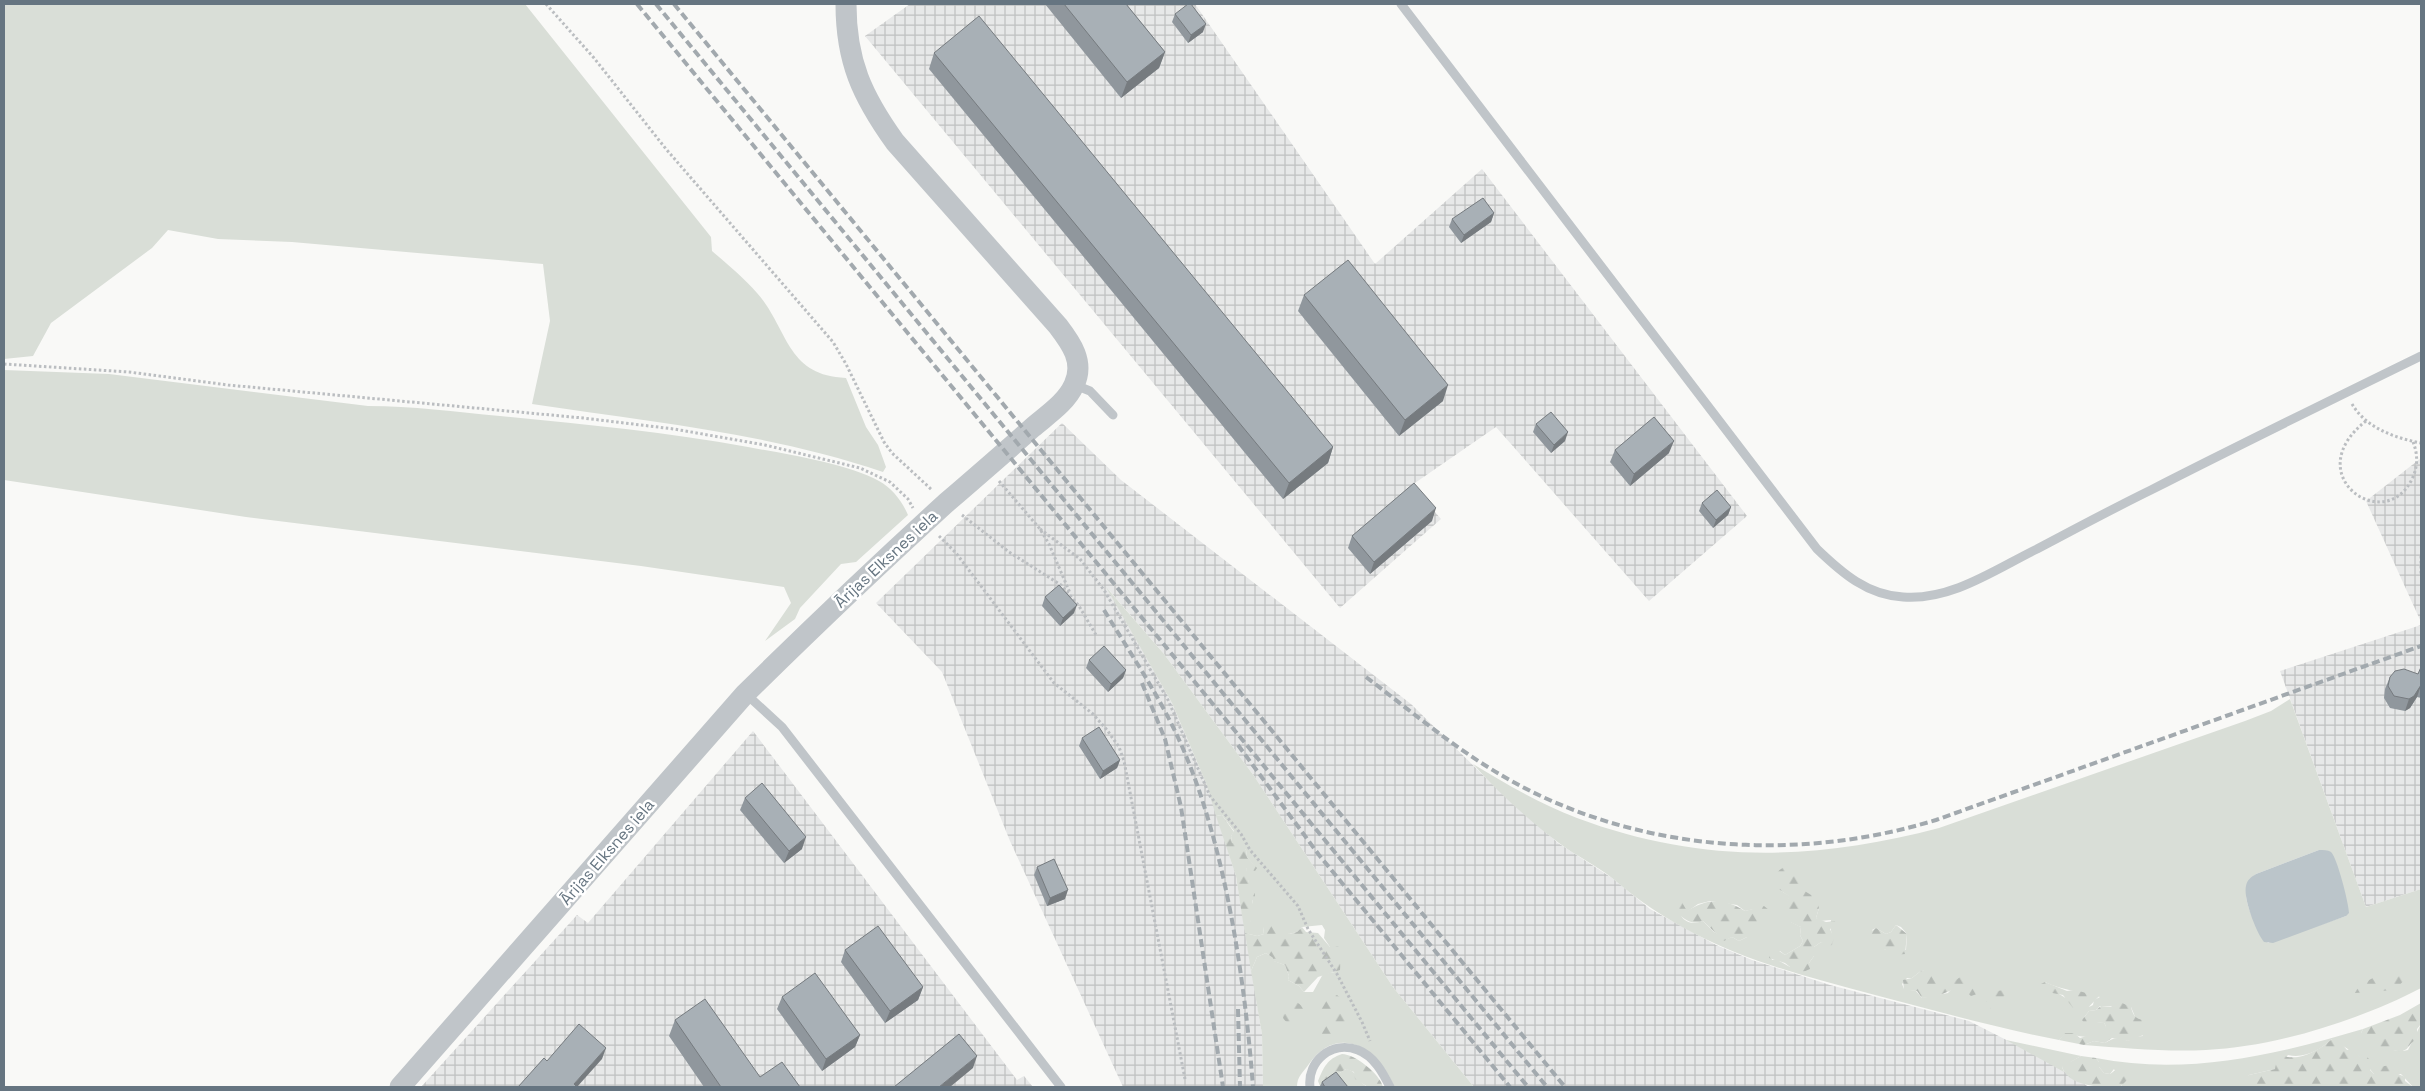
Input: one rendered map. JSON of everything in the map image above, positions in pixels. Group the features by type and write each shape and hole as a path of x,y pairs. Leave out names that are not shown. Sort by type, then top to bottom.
{"street":[{"path":"846,4 846,27 851,58 862,89 876,116 908,157 1058,326 1070,342 1077,360 1077,377 1074,385"},
{"name":"Ārijas Elksnes iela","path":"400,1087 745,694 800,639 946,503 1058,405 1074,385"}],"lane":[{"path":"1401,4 1817,549 1838,570 1862,586 1882,594 1904,597 1926,596 1967,584 2421,356"},
{"path":"1074,385 1090,391 1113,416"},
{"path":"745,694 782,727 1061,1087"},
{"path":"1310,1087 1311,1070 1320,1056 1329,1050 1342,1048 1358,1050 1372,1059 1384,1074 1390,1087"}],"path":[{"path":"546,4 594,58 666,149 820,327 846,364 884,442 892,453 946,503 1009,552 1050,576 1070,595"},
{"path":"4,364 129,372 228,385 583,418 674,429 822,458 878,475 890,482 902,493 924,524 956,553 1054,683 1093,714 1119,747 1124,761 1185,1079"},
{"path":"2345,393 2366,421 2376,428 2413,442 2421,443"},
{"path":"2366,421 2349,438 2341,459 2341,471 2346,484 2353,494 2362,500 2390,500 2401,494 2410,485 2415,473 2417,459 2413,442"},
{"path":"994,461 997,477 1001,485 1040,529 1049,544 1070,595 1096,636"},
{"path":"1040,529 1080,559 1104,590 1168,700 1210,796 1241,834 1250,850 1298,906 1308,929 1337,974 1362,1022 1384,1074"},
{"path":"2421,556 2421,576"}],"shaded area":[{"path":"910,4 1195,4 1375,264 1482,169 1747,516 1649,601 1496,427 1412,485 1441,519 1340,608 865,36"},
{"path":"1062,423 1121,480 1411,704 1488,780 1558,843 1612,878 1650,909 1716,945 1752,960 1830,985 1969,1021 2048,1061 2089,1087 1474,1087 1393,987 1254,776 1164,654 1108,589 1172,703 1206,783 1236,876 1262,1034 1263,1087 1123,1087 1010,841 942,672 876,603"},
{"path":"2421,458 2421,622 2366,501"},
{"path":"2421,625 2421,889 2366,907 2280,671"},
{"path":"753,731 1017,1080 1024,1076 1033,1087 421,1087 577,915 588,923"},
{"path":"2319,850 2330,851 2336,862 2349,913 2346,916 2273,943 2264,942 2248,906 2246,898 2247,882 2256,874"}],"green space":[{"path":"4,4 525,4 711,237 712,251 757,293 791,348 800,359 811,369 826,375 846,378 866,427 878,445 886,467 883,472 796,447 753,438 532,404 550,321 543,264 292,242 218,239 168,230 152,248 51,323 33,356 4,359"},
{"path":"4,370 109,374 368,406 418,408 562,422 717,442 815,460 850,469 884,484 900,500 908,515 856,562 841,564 800,608 795,619 765,641 791,603 784,587 641,566 246,517 4,480"},
{"path":"1106,587 1164,654 1254,776 1393,987 1474,1087 1394,1087 1388,1073 1369,1052 1345,1043 1333,1045 1320,1051 1301,1075 1297,1087 1263,1087 1262,1034 1251,971 1257,957 1266,953 1274,961 1285,965 1289,976 1288,980 1299,986 1304,992 1313,992 1323,974 1335,972 1330,947 1324,938 1325,930 1322,925 1302,927 1297,932 1289,934 1263,927 1264,934 1257,936 1245,933 1243,922 1250,922 1253,904 1246,870 1247,867 1256,868 1247,857 1246,850 1232,843 1231,836 1234,831 1222,815 1216,816 1206,783 1172,703"},
{"path":"2290,699 2366,907 2421,889 2421,988 2371,1011 2316,1030 2260,1044 2206,1050 2160,1050 2084,1045 2094,1041 2105,1043 2116,1038 2128,1041 2134,1037 2143,1036 2131,1007 2100,1006 2096,1010 2089,1011 2082,1020 2104,1023 2106,1026 2104,1037 2085,1037 2066,1033 2059,1040 1990,1025 1839,985 1769,965 1736,953 1673,922 1642,902 1606,873 1566,848 1536,825 1473,764 1550,806 1577,818 1623,833 1668,844 1713,850 1757,853 1802,851 1847,847 1939,828 2271,711","holes":["2319,850 2346,916 2268,943 2253,918 2247,899 2246,889 2249,881 2256,874","1779,890 1819,908 1816,918 1820,921 1831,920 1832,939 1832,945 1821,942 1814,947 1814,956 1809,963 1790,967 1776,959 1772,960 1771,955 1780,951 1785,955 1800,946 1803,941 1800,935 1801,927 1791,922 1787,902 1790,896","1710,901 1737,905 1745,911 1754,909 1747,937 1739,941 1732,937 1727,939 1714,932 1703,921 1691,923 1681,916 1698,904","1896,925 1901,927 1907,934 1906,950 1885,950 1872,930 1876,928 1886,934 1891,932","1922,970 1939,977 1948,986 1961,979 1948,993 1922,998 1916,991 1904,989 1902,984 1907,978 1912,978","2045,982 2100,997 2094,1000 2093,1005 2085,1008 2075,1004"]},
{"path":"1222,815 1234,832 1231,836 1232,843 1238,843 1246,850 1247,857 1257,868 1255,871 1247,868 1246,870 1251,877 1248,880 1252,891 1255,893 1255,897 1252,900 1253,904 1258,908 1250,922 1243,922 1236,876 1216,816"},
{"path":"1788,865 1796,868 1801,873 1806,887 1803,890 1816,898 1819,908 1816,918 1826,922 1835,921 1836,926 1830,929 1834,938 1832,945 1827,946 1821,942 1814,947 1814,956 1809,963 1810,969 1803,972 1796,967 1790,967 1785,963 1769,958 1771,951 1776,949 1785,955 1800,946 1803,941 1800,935 1801,927 1788,920 1783,914 1783,906 1789,896 1778,888 1774,880 1777,873"},
{"path":"1680,899 1687,911 1702,904 1716,901 1730,904 1745,911 1764,906 1769,910 1769,919 1760,923 1760,933 1754,938 1747,937 1739,941 1732,937 1724,941 1703,921 1691,922 1673,911 1672,900"},
{"path":"1277,923 1289,934 1297,932 1302,927 1306,932 1318,933 1330,947 1338,946 1341,950 1340,970 1318,977 1304,992 1299,986 1288,980 1289,976 1285,965 1273,961 1273,958 1266,953 1257,957 1251,971 1245,933 1257,936 1264,934 1263,927"},
{"path":"1896,925 1907,934 1905,954 1895,955 1891,951 1871,947 1867,938 1868,934 1876,928 1886,934 1891,932"},
{"path":"1922,970 1938,973 1948,985 1965,974 1973,976 1977,981 1975,985 1978,989 1977,994 1971,996 1964,990 1958,993 1952,990 1935,997 1922,998 1917,991 1904,990 1903,980 1912,978"},
{"path":"2397,974 2407,977 2395,990 2355,993 2355,987 2375,977"},
{"path":"2045,982 2067,991 2075,990 2090,994 2096,991 2101,994 2084,1012 2079,1008 2073,1008 2063,995 2042,991 2041,984"},
{"path":"1987,988 1996,991 2005,990 2006,994 2000,1001 2005,1006 2005,1012 2000,1013 1991,1010 1990,1003 1986,1001"},
{"path":"1337,995 1349,1008 1351,1023 1349,1029 1343,1034 1336,1037 1325,1037 1318,1031 1320,1008 1326,999"},
{"path":"1293,1002 1303,1009 1304,1013 1297,1023 1293,1024 1283,1017 1282,1013 1289,1003"},
{"path":"2115,1003 2122,1003 2131,1007 2138,1019 2144,1020 2146,1034 2128,1041 2112,1038 2105,1043 2094,1041 2084,1045 2059,1040 2065,1033 2074,1033 2080,1038 2087,1036 2104,1037 2102,1033 2106,1026 2104,1023 2091,1022 2087,1027 2082,1020 2089,1011 2096,1010 2101,1006 2111,1007"},
{"path":"2421,1003 2421,1024 2417,1029 2417,1038 2407,1049 2401,1051 2391,1050 2389,1056 2385,1056 2374,1052 2362,1042 2361,1033 2363,1029 2400,1015"},
{"path":"2421,1024 2420,1087 2413,1087 2401,1074 2374,1074 2359,1056 2332,1039 2312,1053 2300,1056 2288,1055 2275,1069 2249,1075 2239,1087 2120,1087 2122,1086 2114,1069 2110,1074 2104,1073 2099,1067 2099,1062 2096,1058 2163,1065 2197,1064 2264,1054 2363,1029 2361,1033 2378,1043 2395,1051 2402,1051 2408,1050"},
{"path":"2332,1039 2338,1039 2347,1050 2354,1047 2358,1049 2359,1056 2367,1057 2371,1061 2370,1070 2374,1074 2378,1067 2391,1065 2396,1073 2405,1077 2405,1081 2413,1087 2239,1087 2240,1080 2249,1075 2275,1069 2280,1057 2298,1057 2307,1054 2320,1048"},
{"path":"2006,1040 2081,1056 2062,1067 2064,1072"},
{"path":"1342,1054 1360,1061 1377,1076 1383,1087 1368,1087 1355,1079 1354,1072 1346,1069 1320,1086 1318,1081 1327,1064 1333,1058"},
{"path":"2081,1056 2096,1058 2099,1062 2099,1067 2104,1073 2110,1074 2120,1067 2126,1071 2127,1080 2120,1087 2079,1083 2066,1074 2062,1067 2065,1062 2070,1062"},
{"path":"1346,1069 1353,1072 1368,1087 1343,1087 1335,1076"}],"building":[{"path":"1064,4 1126,4 1165,52 1127,82"},
{"path":"1188,4 1191,4 1206,24 1191,35 1175,14"},
{"path":"979,16 1333,447 1289,483 934,53"},
{"path":"1483,198 1494,213 1464,235 1452,219"},
{"path":"1348,260 1448,385 1405,420 1304,295"},
{"path":"1551,412 1568,432 1554,445 1536,424"},
{"path":"1654,417 1674,441 1634,474 1615,450"},
{"path":"1414,483 1436,508 1374,562 1352,536"},
{"path":"1717,490 1731,507 1716,520 1702,503"},
{"path":"1059,585 1077,605 1063,618 1045,597"},
{"path":"1104,646 1126,670 1111,684 1089,660"},
{"path":"2421,667 2421,685 2414,696 2409,699 2394,696 2388,686 2390,677 2395,671 2404,669 2418,674"},
{"path":"1099,727 1120,760 1103,771 1082,738"},
{"path":"762,783 806,837 789,851 745,798"},
{"path":"1054,859 1068,890 1050,898 1037,867"},
{"path":"878,926 923,987 890,1011 845,950"},
{"path":"815,973 860,1035 826,1059 782,997"},
{"path":"705,999 760,1077 782,1062 800,1087 721,1087 675,1020"},
{"path":"579,1024 606,1048 574,1084 577,1087 518,1087 544,1058 547,1061"},
{"path":"959,1034 977,1056 939,1087 894,1087"},
{"path":"1336,1072 1348,1087 1325,1087 1322,1082"}],"railway":[{"path":"637,4 1528,1087"},
{"path":"656,4 1547,1087"},
{"path":"674,4 1565,1087"},
{"path":"1104,610 1167,714 1199,790 1222,873 1231,916 1245,1004 1253,1087"},
{"path":"1366,677 1475,759 1542,797 1596,818 1651,833 1708,842 1766,845 1823,843 1880,834 1936,820 2421,646"},
{"path":"1142,683 1165,739 1181,807 1223,1087"},
{"path":"1238,745 1319,855 1510,1087"},
{"path":"1238,1009 1240,1087"}]}
